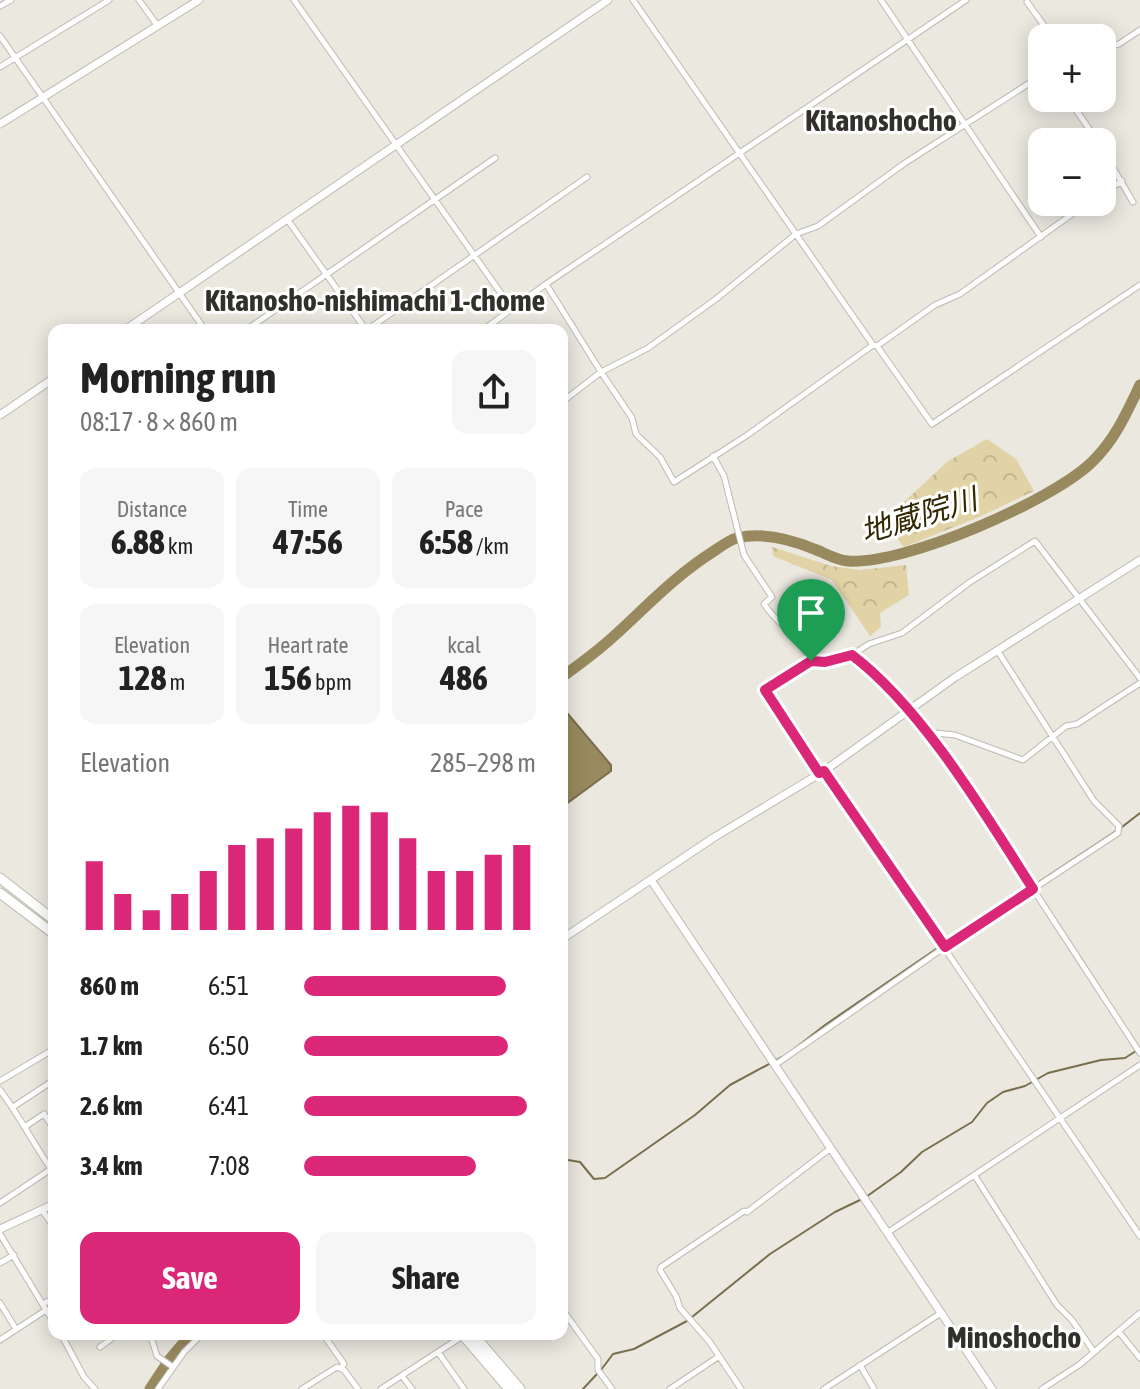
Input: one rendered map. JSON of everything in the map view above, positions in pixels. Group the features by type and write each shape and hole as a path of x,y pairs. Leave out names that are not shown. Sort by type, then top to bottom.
{"highway":[{"path":"0,878 48,915"},
{"path":"0,893 48,929"},
{"path":"470,1340 509,1389"},
{"path":"471,1340 520,1389"}],"street":[{"path":"0,6 11,0"},
{"path":"0,67 109,0"},
{"path":"139,0 157,25"},
{"path":"0,124 199,0"},
{"path":"294,0 512,309"},
{"path":"633,0 932,424 1140,285"},
{"path":"881,0 1041,237"},
{"path":"491,324 966,0"},
{"path":"134,324 601,2"},
{"path":"1027,2 1043,24"},
{"path":"1116,45 1140,30"},
{"path":"0,36 201,324"},
{"path":"568,397 601,372 648,348 716,299 796,234 818,226 905,163 1028,84"},
{"path":"255,324 495,158"},
{"path":"1116,171 1133,202"},
{"path":"375,324 587,177"},
{"path":"1116,185 1122,181"},
{"path":"546,284 632,418 636,434 660,457 674,482 935,305 960,294 1070,216"},
{"path":"287,219 362,324"},
{"path":"0,415 48,382"},
{"path":"713,456 724,476 744,555 772,597 764,604 775,620 794,633 811,661"},
{"path":"925,732 955,735 1023,760 1066,726 1077,724 1140,681 1035,541 970,582 902,633 869,644 852,655 825,662 811,661 765,690 944,945 1140,1236"},
{"path":"568,935 756,810 821,772 997,650 1140,560"},
{"path":"772,1062 1119,829 1094,801 997,650"},
{"path":"852,655 909,711 973,797 1140,1053"},
{"path":"651,880 992,1389"},
{"path":"0,1081 48,1053"},
{"path":"887,1233 1140,1065"},
{"path":"13,1107 48,1084"},
{"path":"0,1090 48,1163"},
{"path":"26,1126 44,1114 48,1120"},
{"path":"741,1389 709,1341 689,1320 661,1267 744,1211 747,1212 831,1148"},
{"path":"0,1203 48,1171"},
{"path":"975,1176 1057,1305 1072,1320 1094,1352"},
{"path":"48,1207 1,1229 48,1312"},
{"path":"42,1210 48,1218"},
{"path":"0,1263 14,1255"},
{"path":"0,1303 17,1329"},
{"path":"0,1340 48,1304"},
{"path":"824,1389 941,1313"},
{"path":"1042,1389 1094,1352 1140,1313"},
{"path":"568,1317 598,1359 599,1372 612,1389"},
{"path":"1119,1332 1140,1358"},
{"path":"65,1340 84,1377 95,1389"},
{"path":"100,1347 110,1340"},
{"path":"152,1340 157,1356 172,1367"},
{"path":"158,1389 172,1367 197,1340"},
{"path":"327,1340 344,1364 341,1368"},
{"path":"381,1389 458,1340"},
{"path":"438,1352 464,1389"},
{"path":"670,1389 718,1357"},
{"path":"860,1365 874,1389"},
{"path":"302,1389 311,1387 333,1369 341,1368"},
{"path":"341,1368 358,1389"},
{"path":"402,1376 412,1389"}],"green space":[{"path":"987,439 1016,459 1034,491 904,547 896,537 891,514 948,461"},
{"path":"772,547 831,566 860,570 906,565 909,595 880,613 881,627 870,636 832,580 773,556"}],"shaded area":[{"path":"568,714 611,765 611,771 568,803"}],"waterway":[{"name":"地蔵院川","path":"568,672 602,647 685,572 733,539 747,536 776,538 848,561 873,559 940,542 1012,512 1072,478 1092,462 1114,435 1140,385"},
{"path":"1122,827 1140,813"},
{"path":"945,944 1116,831"},
{"path":"794,1049 939,947"},
{"path":"866,1197 901,1172 922,1152 972,1122 987,1103 1003,1092 1025,1086 1048,1073 1101,1060 1125,1058 1136,1051"},
{"path":"568,1160 580,1162 594,1179 605,1178 695,1115 730,1085 782,1057"},
{"path":"692,1317 770,1254 835,1212 860,1200"},
{"path":"601,1370 613,1354 634,1349 687,1321"},
{"name":"地蔵院川","path":"150,1389 186,1340"},
{"path":"583,1389 597,1374"}],"district":[{"name":"Kitanoshocho","path":"881,121"},
{"name":"Kitanosho-nishimachi 1-chome","path":"375,301"},
{"name":"Minoshocho","path":"1014,1338"}],"route":[{"path":"852,655 867,667 909,711 973,797 1033,889 945,947 824,771 819,773 765,690 811,661 819,663 852,655"}]}
